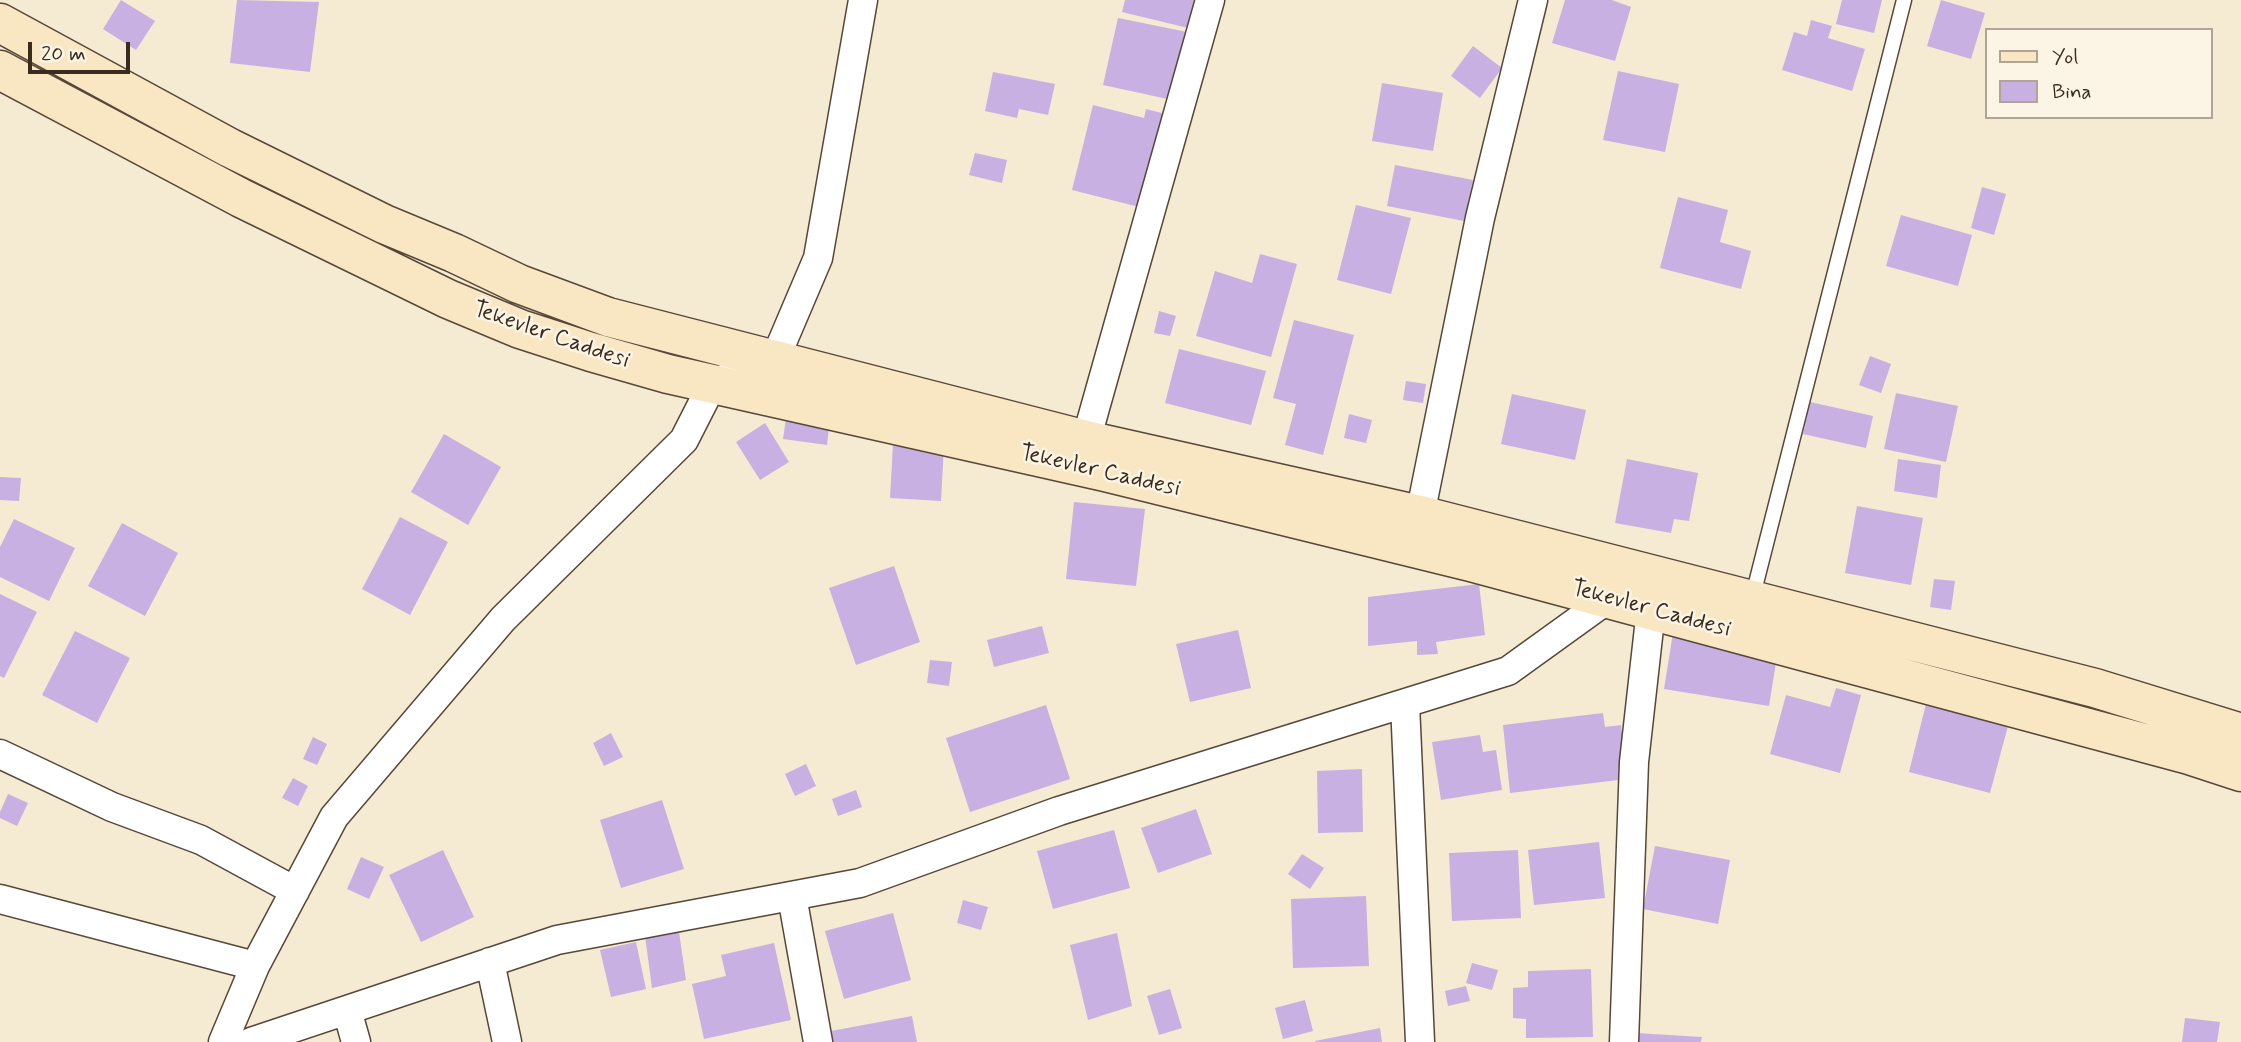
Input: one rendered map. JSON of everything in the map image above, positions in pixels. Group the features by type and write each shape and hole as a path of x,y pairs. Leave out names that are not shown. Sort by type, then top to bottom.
{"street":[{"path":"223,1042 256,966 334,817 503,619 684,440 713,383 775,359 818,258 863,0"},
{"path":"1086,440 1210,0"},
{"path":"1420,515 1480,218 1533,0"},
{"path":"0,23 230,148 384,224 519,284 608,317 1086,440 1420,515 1649,586 1752,601 2095,688 2241,733"},
{"name":"Tekevler Caddesi","path":"0,70 241,198 448,299 520,329 636,365 1105,472 1610,599 1649,586 2241,772"},
{"path":"1624,1042 1634,762 1649,586"},
{"path":"251,1042 557,940 860,883 1059,811 1508,671 1610,599"},
{"path":"1405,704 1420,1042"},
{"path":"0,754 113,807 201,840 295,891"},
{"path":"792,896 818,1042"},
{"path":"0,899 256,966"},
{"path":"490,962 507,1042"},
{"path":"348,1010 356,1042"}],"lane":[{"path":"1752,601 1904,0"}],"building":[{"path":"121,0 155,21 136,50 103,29"},
{"path":"237,0 319,2 310,72 230,63"},
{"path":"1125,0 1194,0 1188,28 1122,12"},
{"path":"1565,0 1612,0 1631,7 1615,61 1552,43"},
{"path":"1842,0 1882,0 1874,33 1836,24"},
{"path":"1941,0 1985,13 1971,59 1927,46"},
{"path":"1118,18 1187,32 1172,100 1103,85"},
{"path":"1811,20 1832,26 1828,38 1865,49 1852,91 1782,70 1794,32 1807,36"},
{"path":"1473,46 1502,68 1480,98 1451,76"},
{"path":"1618,71 1679,84 1665,152 1603,140"},
{"path":"993,72 1055,84 1048,115 1019,109 1017,118 985,111"},
{"path":"1382,83 1443,93 1433,151 1372,141"},
{"path":"1093,105 1144,118 1146,109 1170,115 1147,209 1072,190"},
{"path":"975,153 1007,160 1002,183 969,175"},
{"path":"1395,165 1473,180 1464,221 1387,206"},
{"path":"1982,187 2006,194 1994,235 1971,228"},
{"path":"1678,197 1728,210 1720,242 1751,251 1741,289 1660,268"},
{"path":"1356,205 1411,218 1391,294 1337,280"},
{"path":"1901,215 1972,235 1958,286 1886,266"},
{"path":"1260,254 1297,264 1271,357 1196,336 1215,271 1252,283"},
{"path":"1159,311 1176,316 1170,336 1154,333"},
{"path":"1294,320 1354,335 1323,455 1285,445 1296,404 1273,398"},
{"path":"1179,349 1266,371 1251,425 1165,403"},
{"path":"1870,356 1891,364 1881,393 1859,385"},
{"path":"1406,381 1426,384 1423,403 1403,400"},
{"path":"1896,393 1958,406 1946,462 1884,449"},
{"path":"1512,394 1586,410 1575,460 1501,444"},
{"path":"1810,402 1873,416 1866,448 1803,434"},
{"path":"788,405 831,410 827,445 783,439"},
{"path":"1349,414 1372,420 1366,443 1344,438"},
{"path":"765,423 789,462 760,480 736,442"},
{"path":"444,434 501,467 468,525 411,492"},
{"path":"893,444 944,446 941,501 890,498"},
{"path":"1627,459 1698,473 1689,521 1674,519 1671,533 1615,523"},
{"path":"1898,459 1941,465 1937,498 1894,491"},
{"path":"0,477 21,478 19,501 0,500"},
{"path":"1074,502 1145,509 1136,586 1066,579"},
{"path":"1857,506 1923,518 1911,585 1845,573"},
{"path":"400,517 448,542 410,615 362,589"},
{"path":"14,519 75,548 49,601 0,577 0,547"},
{"path":"122,523 178,553 145,616 88,586"},
{"path":"894,566 920,642 856,665 829,588"},
{"path":"1934,579 1955,581 1951,610 1930,607"},
{"path":"1479,584 1485,635 1436,642 1438,654 1417,655 1417,641 1368,646 1368,597"},
{"path":"0,594 37,612 4,678 0,676"},
{"path":"1042,626 1049,653 994,667 987,640"},
{"path":"1238,630 1251,688 1190,702 1176,644"},
{"path":"75,631 130,658 97,723 42,695"},
{"path":"1673,633 1778,650 1769,706 1664,689"},
{"path":"930,660 952,662 949,686 927,683"},
{"path":"1836,688 1861,695 1840,773 1770,754 1786,695 1830,707"},
{"path":"1926,704 2008,726 1990,793 1909,772"},
{"path":"1046,705 1070,779 970,812 946,738"},
{"path":"1603,713 1605,727 1621,725 1627,779 1510,793 1503,725"},
{"path":"611,733 623,757 604,766 593,743"},
{"path":"1480,735 1483,752 1496,750 1502,790 1441,800 1432,742"},
{"path":"313,737 327,744 317,765 303,759"},
{"path":"806,764 816,786 795,796 785,774"},
{"path":"1362,769 1363,832 1318,833 1317,771"},
{"path":"293,778 308,786 298,806 282,798"},
{"path":"856,790 862,807 838,816 832,799"},
{"path":"8,794 28,803 17,826 0,818"},
{"path":"662,800 684,869 621,888 600,820"},
{"path":"1196,809 1212,854 1158,873 1141,828"},
{"path":"1114,830 1130,888 1053,909 1037,851"},
{"path":"1599,842 1605,898 1534,905 1528,850"},
{"path":"1655,846 1730,860 1718,924 1643,909"},
{"path":"443,850 474,917 421,942 389,875"},
{"path":"1518,850 1521,918 1452,921 1449,853"},
{"path":"1302,854 1324,868 1310,889 1288,874"},
{"path":"361,857 384,867 369,899 347,889"},
{"path":"1366,896 1369,966 1293,968 1291,899"},
{"path":"963,900 988,907 981,930 957,923"},
{"path":"893,913 911,980 844,999 825,931"},
{"path":"679,932 686,980 652,988 645,936"},
{"path":"1117,933 1132,1006 1088,1020 1070,945"},
{"path":"636,942 646,989 611,997 600,950"},
{"path":"774,943 791,1020 704,1039 692,984 726,976 721,955"},
{"path":"1472,963 1498,970 1492,990 1466,983"},
{"path":"1591,969 1593,1037 1526,1038 1526,1019 1513,1018 1513,988 1528,987 1528,971"},
{"path":"1466,986 1470,1001 1448,1006 1445,991"},
{"path":"1170,989 1182,1028 1159,1035 1147,996"},
{"path":"1305,1000 1313,1031 1283,1039 1275,1008"},
{"path":"912,1016 917,1042 833,1042 831,1031"},
{"path":"2185,1018 2220,1022 2217,1042 2182,1042"},
{"path":"1380,1028 1382,1042 1315,1042 1315,1041"},
{"path":"1636,1033 1702,1037 1701,1042 1635,1042"}]}
